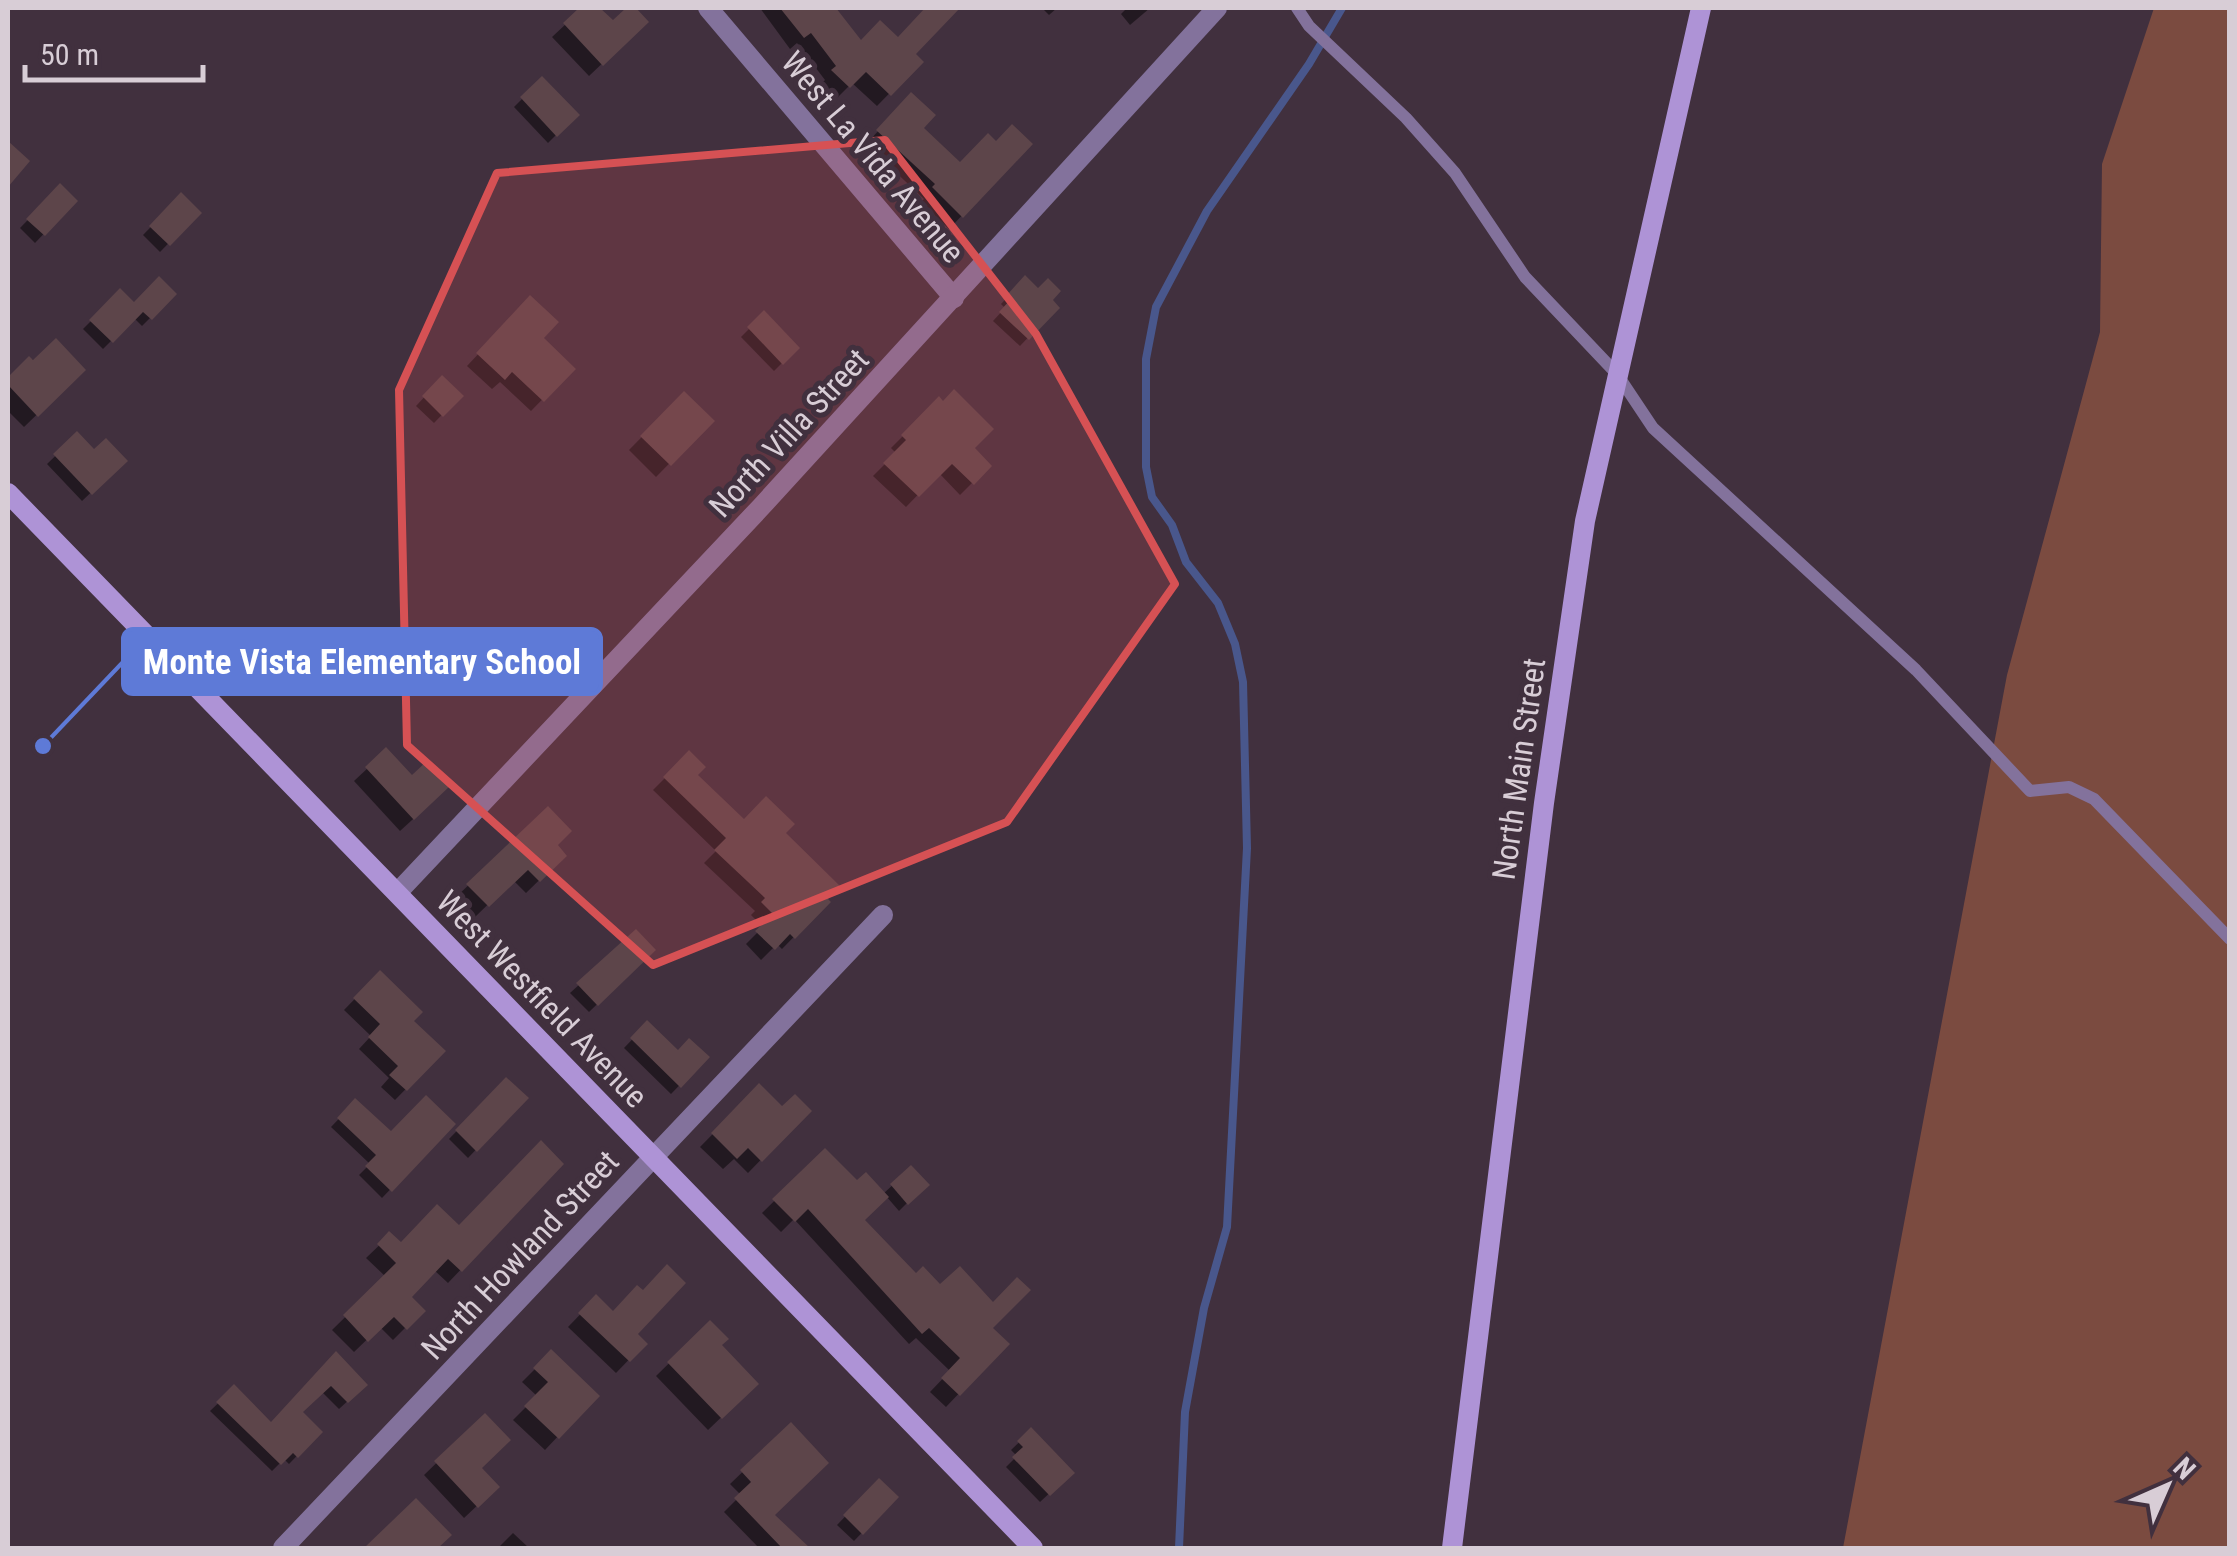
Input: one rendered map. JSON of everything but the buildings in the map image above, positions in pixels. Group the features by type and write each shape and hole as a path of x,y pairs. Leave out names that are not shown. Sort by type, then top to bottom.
{"main road":[{"name":"North Main Street","path":"1452,1548 1544,802 1585,521 1701,8"},
{"name":"West Westfield Avenue","path":"8,493 1033,1548"}],"street":[{"name":"West La Vida Avenue","path":"708,8 954,298"},
{"name":"North Villa Street","path":"398,892 954,298 1216,8"},
{"name":"North Howland Street","path":"284,1548 883,915"}],"lane":[{"path":"1296,8 1309,26 1406,118 1455,173 1525,277 1617,374 1653,428 1916,670 2030,790 2069,787 2094,799 2230,939"}],"highlighted area":[{"path":"885,140 1036,334 1175,584 1007,822 653,965 407,745 399,390 497,173"}],"shaded area":[{"path":"2154,8 2229,8 2229,1548 1843,1548 2007,675 2100,332 2102,164"}],"waterway":[{"path":"1179,1548 1185,1412 1204,1308 1227,1227 1247,848 1243,682 1235,644 1218,603 1186,562 1172,525 1152,497 1146,467 1146,359 1156,307 1207,211 1309,64 1342,8"}],"place":[{"name":"Monte Vista Elementary School","path":"43,746"}]}
